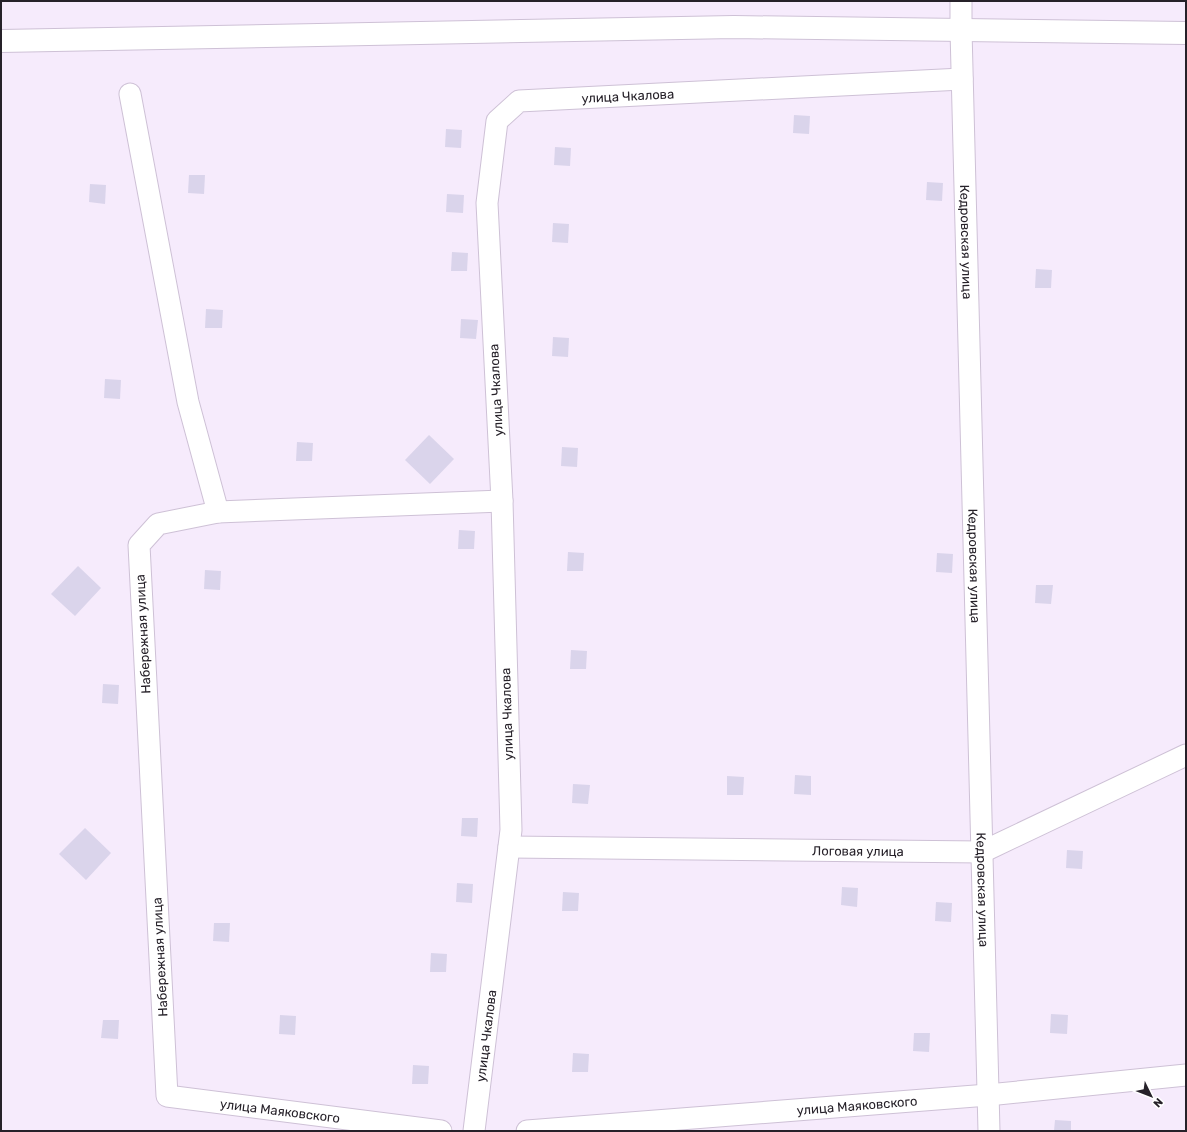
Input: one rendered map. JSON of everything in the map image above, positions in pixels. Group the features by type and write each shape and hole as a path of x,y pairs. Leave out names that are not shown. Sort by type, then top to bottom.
{"street":[{"name":"Кедровская улица","path":"961,1 989,1131"},
{"path":"1,41 734,27 1186,33"},
{"name":"улица Чкалова","path":"474,1131 510,830 502,501 487,203 497,121 519,101 962,80"},
{"path":"130,94 188,402 218,512"},
{"name":"Набережная улица","path":"167,1096 138,545 158,524 218,512 502,501"},
{"name":"Логовая улица","path":"508,847 982,852 1186,755"},
{"name":"улица Маяковского","path":"527,1131 988,1095 1186,1075"},
{"name":"улица Маяковского","path":"167,1096 441,1131"}],"building":[{"path":"794,115 810,116 809,134 793,133"},
{"path":"446,129 462,130 461,148 445,147"},
{"path":"555,147 571,148 570,166 554,165"},
{"path":"189,175 205,175 204,194 188,193"},
{"path":"927,182 943,183 942,201 926,200"},
{"path":"90,184 106,185 105,204 89,202"},
{"path":"447,194 464,195 463,213 446,212"},
{"path":"553,223 569,224 568,243 552,242"},
{"path":"452,252 468,253 467,271 451,271"},
{"path":"1036,269 1052,270 1051,288 1035,288"},
{"path":"206,309 223,310 222,328 205,328"},
{"path":"461,319 478,320 476,339 460,338"},
{"path":"553,337 569,338 568,357 552,356"},
{"path":"105,379 121,380 120,399 104,398"},
{"path":"429,435 454,459 430,484 405,460"},
{"path":"297,442 313,443 312,461 296,461"},
{"path":"562,447 578,448 577,467 561,466"},
{"path":"459,530 475,531 474,549 458,549"},
{"path":"568,552 584,553 583,571 567,571"},
{"path":"937,553 953,554 952,573 936,572"},
{"path":"78,566 101,588 75,616 51,594"},
{"path":"205,570 221,571 220,590 204,589"},
{"path":"1036,585 1053,585 1051,604 1035,603"},
{"path":"571,650 587,651 586,669 570,669"},
{"path":"103,684 119,685 118,704 102,703"},
{"path":"795,775 811,776 811,795 794,794"},
{"path":"727,776 744,777 743,795 727,795"},
{"path":"573,784 590,785 588,804 572,803"},
{"path":"462,818 478,818 477,837 461,836"},
{"path":"85,828 111,853 86,880 59,854"},
{"path":"1067,850 1083,851 1082,869 1066,868"},
{"path":"457,883 473,884 472,903 456,902"},
{"path":"842,887 858,888 857,907 841,905"},
{"path":"563,892 579,893 578,911 562,911"},
{"path":"936,902 952,903 951,922 935,921"},
{"path":"214,923 230,923 229,942 213,941"},
{"path":"431,953 447,954 446,972 430,972"},
{"path":"1051,1014 1068,1015 1067,1034 1050,1033"},
{"path":"280,1015 296,1016 295,1035 279,1034"},
{"path":"103,1020 119,1020 118,1039 101,1038"},
{"path":"914,1033 930,1033 929,1052 913,1051"},
{"path":"573,1053 589,1054 588,1072 572,1072"},
{"path":"413,1065 429,1066 428,1084 412,1084"},
{"path":"1055,1120 1071,1121 1071,1131 1054,1131"}]}
